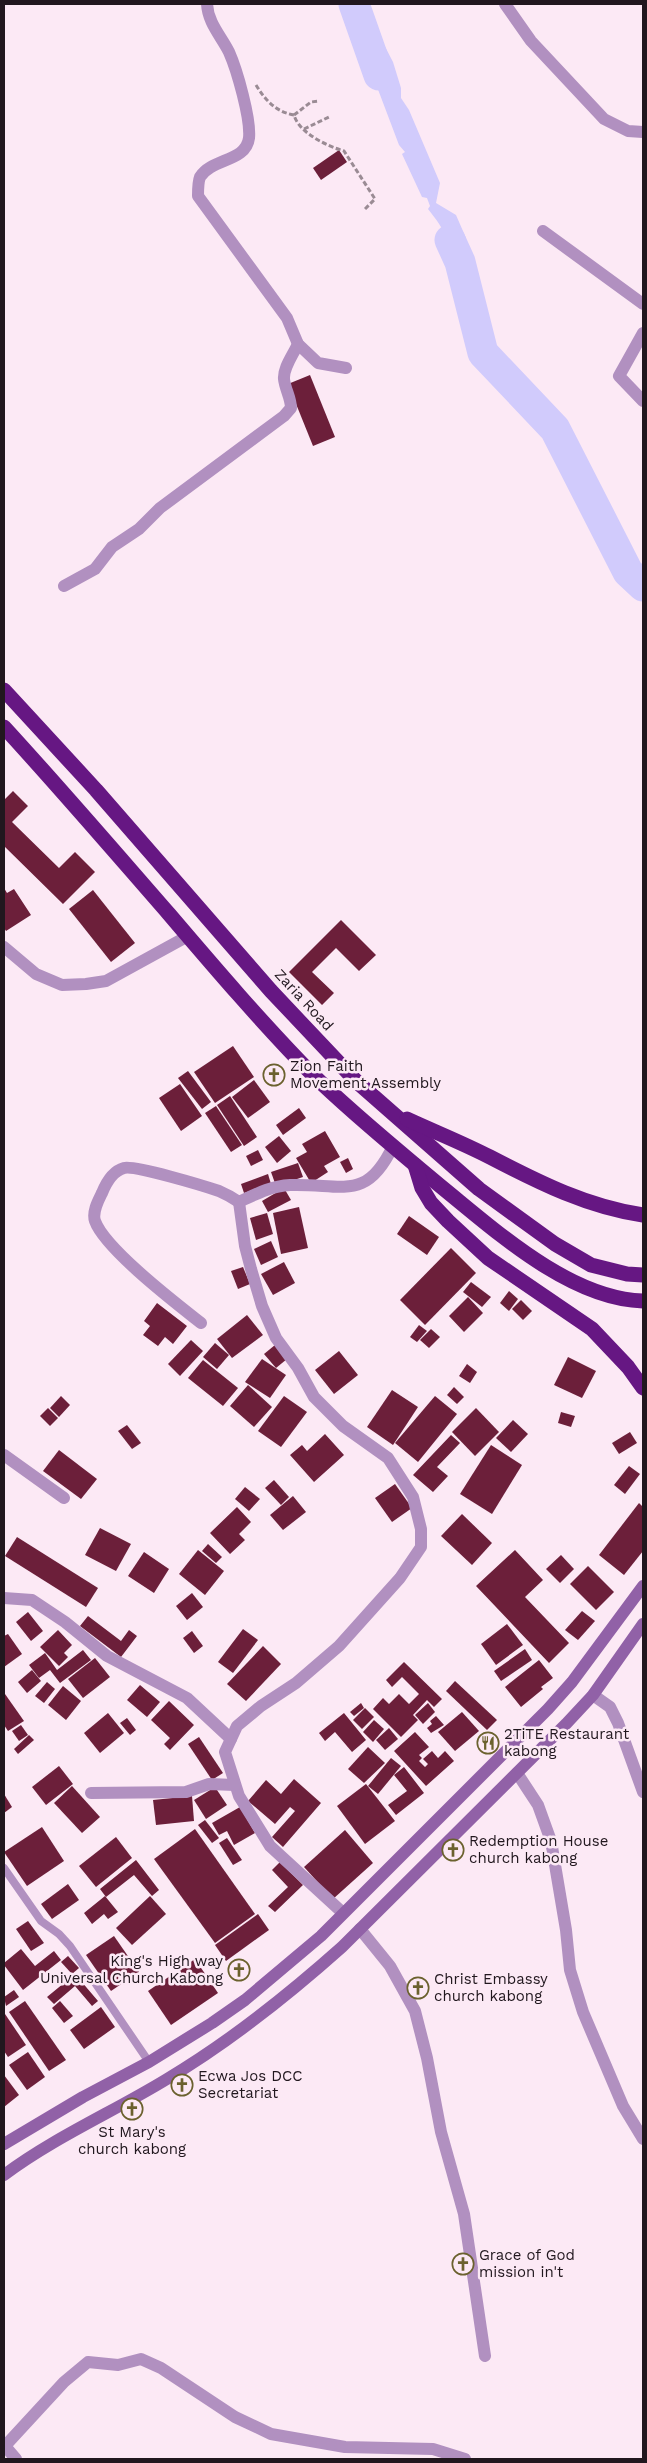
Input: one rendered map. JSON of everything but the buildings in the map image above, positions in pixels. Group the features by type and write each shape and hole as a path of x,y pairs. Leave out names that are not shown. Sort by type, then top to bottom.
{"highway":[{"name":"Zaria Road","path":"4,690 96,790 271,991 356,1081 479,1189 555,1244 591,1265 627,1274 643,1275"},
{"path":"4,726 263,1022 314,1075 393,1146 483,1221 558,1273 598,1292 627,1301 643,1301"},
{"path":"394,1113 446,1135 559,1192 592,1203 643,1215"},
{"path":"415,1165 422,1188 431,1203 448,1221 488,1258 592,1329 628,1367 643,1388"}],"street":[{"path":"207,4 215,30 229,52 249,120 249,140 243,150 233,157 210,166 199,178 198,196 287,318 298,344 318,363 346,368"},
{"path":"505,4 531,41 604,119 628,131 643,132"},
{"path":"543,231 643,304"},
{"path":"643,333 619,376 643,401"},
{"path":"64,586 95,570 112,547 139,529 160,508 284,416 291,408 291,398 284,380 285,371 298,344"},
{"path":"4,947 36,974 62,985 86,984 106,981 188,936"},
{"path":"239,1202 266,1189 288,1185 351,1187 365,1183 384,1166 393,1146"},
{"path":"202,1323 148,1279 112,1246 94,1220 95,1206 112,1175 123,1168 133,1167 220,1192 239,1202"},
{"path":"239,1202 245,1246 251,1269 262,1306 276,1338 298,1368 314,1397 343,1426 388,1458 413,1497 421,1529 421,1547 400,1578 339,1646 296,1683 255,1711 237,1726 225,1752 239,1796 270,1846 343,1913"},
{"path":"4,1455 64,1498"},
{"path":"4,2144 74,2101 149,2062 245,2000 289,1965 548,1709 572,1682 643,1586"},
{"path":"4,1598 32,1600 65,1622 107,1656 187,1698 231,1739"},
{"path":"4,2175 66,2134 166,2081 242,2031 307,1978 360,1929 517,1773 592,1695 643,1624"},
{"path":"592,1695 610,1707 643,1792"},
{"path":"517,1773 538,1805 551,1841 570,1970 584,2012 622,2106 643,2139"},
{"path":"91,1793 186,1792 209,1784 235,1785"},
{"path":"360,1929 390,1966 414,2011 427,2058 441,2132 464,2214 486,2356"},
{"path":"16,2459 4,2446 64,2382 88,2362 118,2365 141,2359 161,2368 236,2417 271,2434 345,2447 433,2449 465,2459"}],"lane":[{"path":"4,1868 41,1921 59,1934 70,1946 149,2062"}],"path":[{"path":"253,80 265,100 283,113 294,115 311,102 319,101"},
{"path":"294,115 296,123 304,130 330,147 344,151 375,199 364,210"},
{"path":"304,130 329,117"}],"shaded area":[{"path":"364,35 381,39 393,62 401,88 401,98 409,110 440,183 436,203 456,215 466,238 470,276 463,280 450,263 452,259 449,254 448,243 439,224 428,209 430,206 427,198 422,197 402,154 405,152 399,145 368,63 356,43"}],"waterway":[{"path":"354,4 379,75"},
{"path":"450,240 460,262 483,353 555,429 628,572 643,586"}],"place":[{"name":"Zion Faith Movement Assembly","path":"274,1075"},
{"name":"2TiTE Restaurant kabong","path":"488,1743"},
{"name":"Redemption House church kabong","path":"453,1850"},
{"name":"King's High way Universal Church Kabong","path":"239,1970"},
{"name":"Christ Embassy church kabong","path":"418,1988"},
{"name":"Ecwa Jos DCC Secretariat","path":"182,2085"},
{"name":"St Mary's church kabong","path":"132,2109"},
{"name":"Grace of God mission in't","path":"463,2264"}]}
